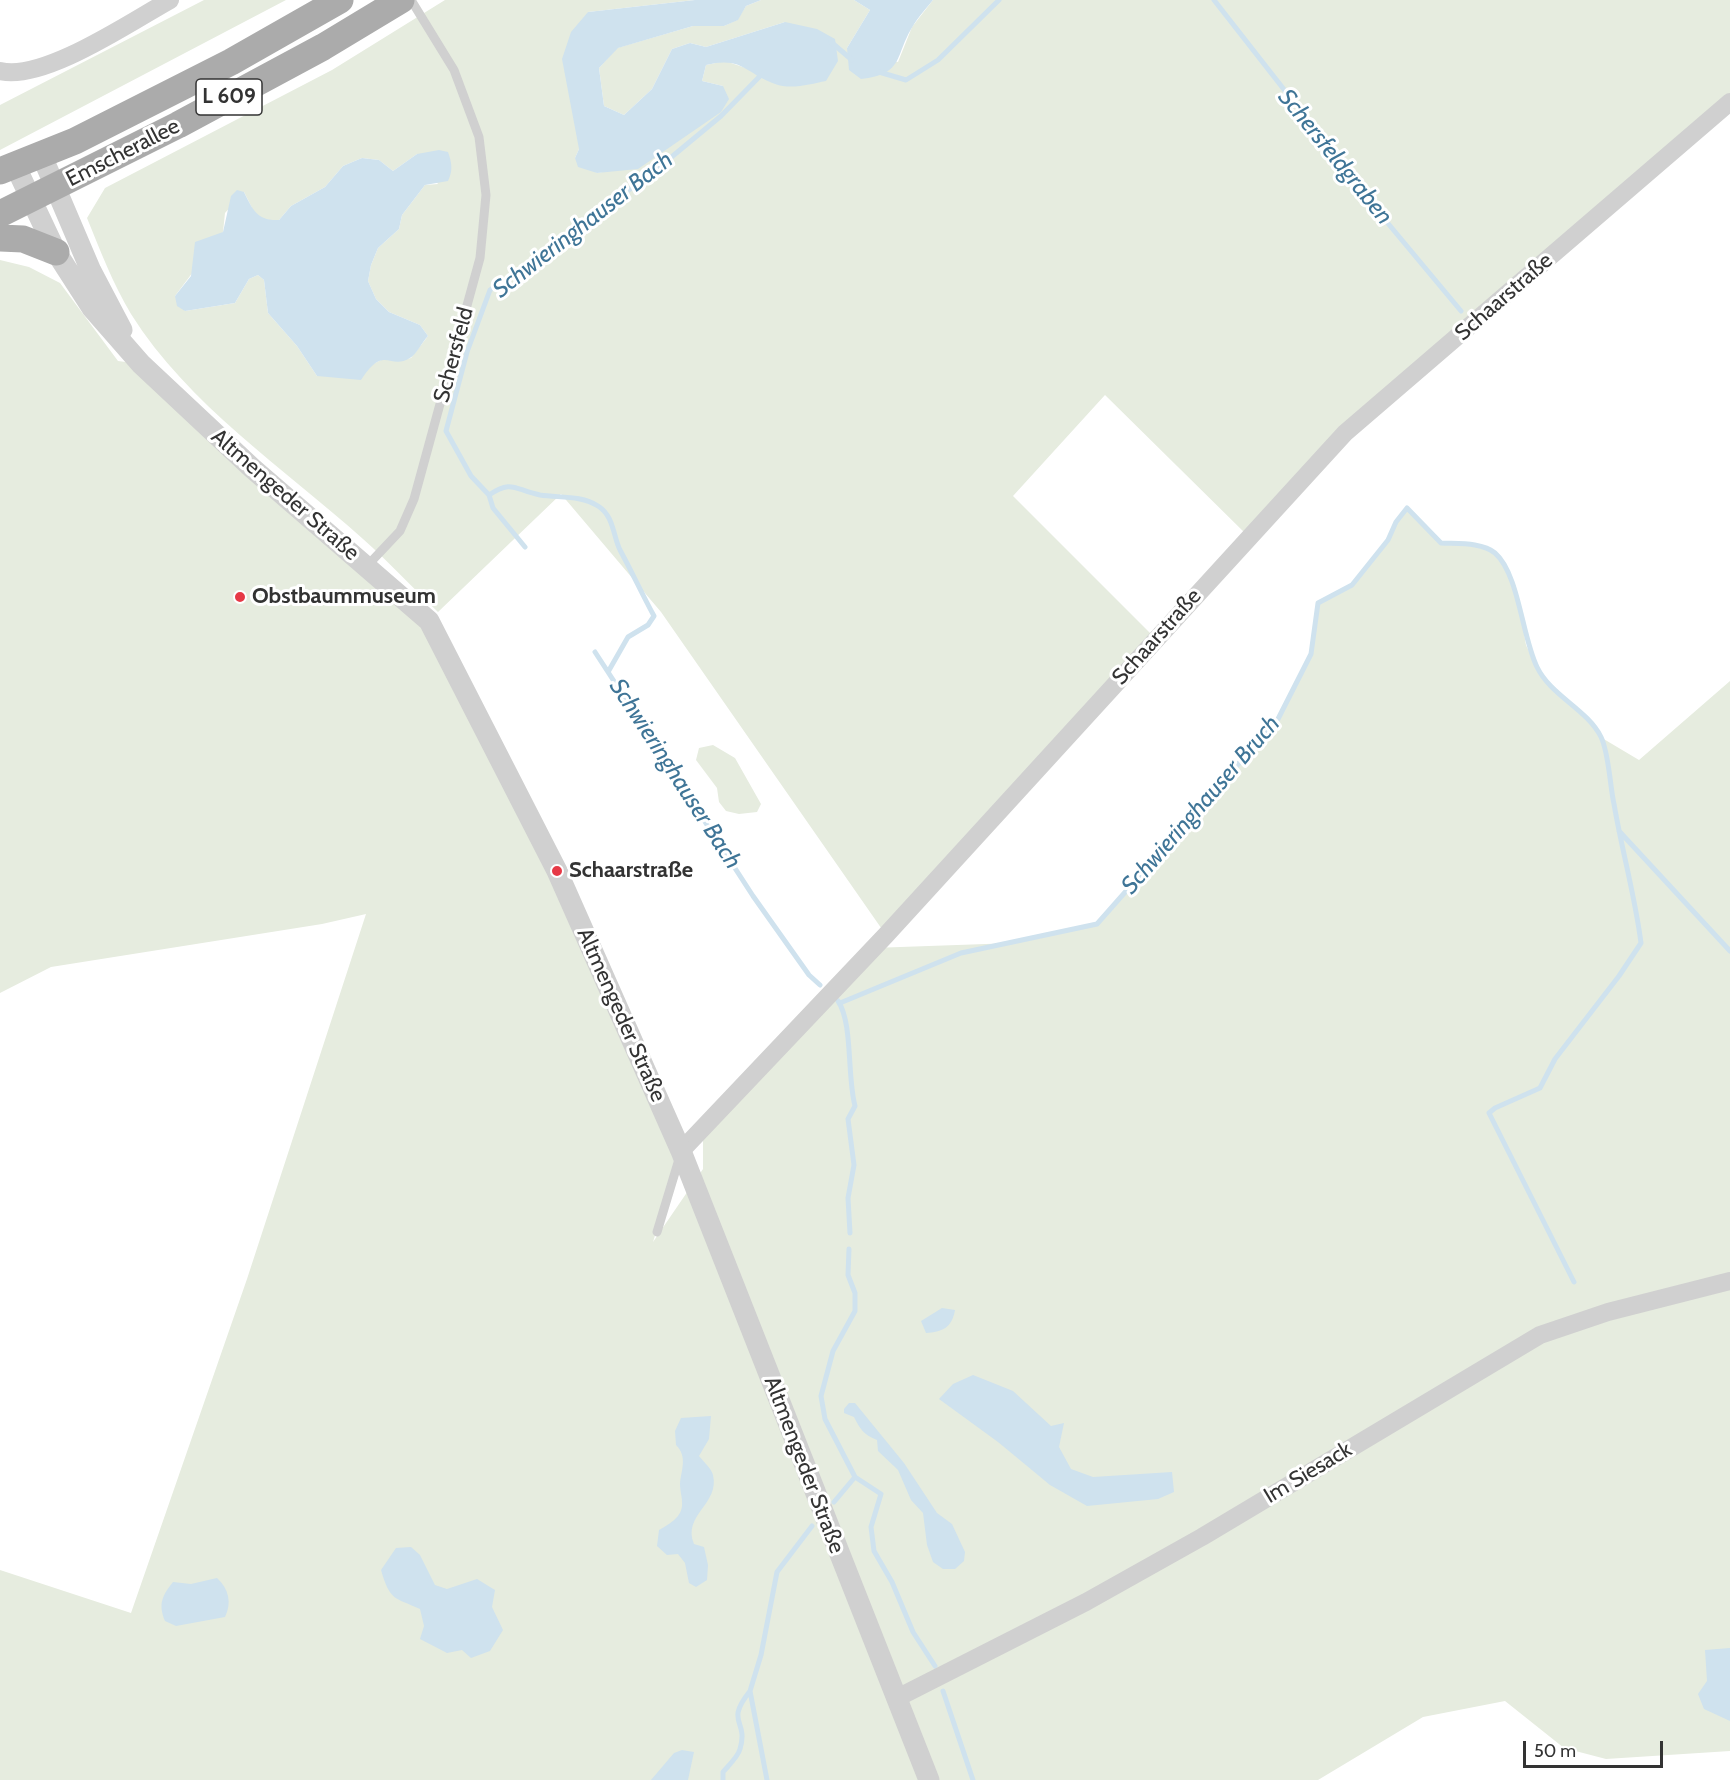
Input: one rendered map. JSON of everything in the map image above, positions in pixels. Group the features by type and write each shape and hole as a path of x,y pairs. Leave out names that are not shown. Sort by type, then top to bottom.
{"main road":[{"name":"Emscherallee","path":"8,168 42,156 231,62 340,0"},
{"name":"Emscherallee","path":"0,214 56,188 323,47 403,0"},
{"path":"0,238 22,239 56,252"}],"street":[{"path":"0,71 34,68 60,61 170,0"},
{"name":"Schaarstraße","path":"681,1151 894,926 1345,433 1730,102"},
{"name":"Altmengeder Straße","path":"42,156 91,271 141,364"},
{"name":"Altmengeder Straße","path":"8,168 31,200 56,252 92,308 141,364 252,468 429,621 452,661 557,871 681,1151 929,1780"},
{"name":"Im Siesack","path":"897,1698 1096,1597 1540,1335 1608,1312 1730,1281"}],"lane":[{"name":"Schersfeld","path":"367,567 400,531 414,499 480,258 486,195 479,137 454,70 403,0"},
{"name":"Schaarstraße","path":"657,1232 681,1151"}],"shaded area":[{"path":"204,0 286,0 0,150 0,105"},
{"path":"445,0 695,0 588,12 579,149 575,158 597,173 615,170 723,86 702,81 706,65 725,61 746,68 785,22 706,47 690,43 672,49 652,89 624,115 604,106 599,68 617,48 693,26 724,26 737,20 746,6 761,0 854,0 870,10 847,48 898,62 912,27 933,0 1730,0 1730,102 1345,433 1249,537 1105,395 1013,496 1156,639 886,935 661,612 561,494 438,612 363,539 209,407 154,347 131,314 87,218 105,188 332,70","holes":["417,154 438,184 425,185 402,215 399,229 378,248 368,281 376,299 389,312 420,325 428,336 411,358 398,361 385,358 371,365 317,376 297,346 268,313 264,280 258,275 249,279 235,303 185,311 175,296 223,232 225,213 244,192 256,214 265,219 279,220 291,206 325,187 343,166 362,158 379,160 393,171"]},
{"path":"0,260 29,267 60,283 118,361 141,364 429,621 681,1151 653,1242 703,1169 703,1128 872,948 1014,943 1097,924 1278,719 1311,654 1318,603 1352,585 1388,540 1396,522 1407,508 1441,543 1475,545 1494,552 1506,570 1520,610 1526,645 1538,671 1584,716 1602,738 1639,760 1730,681 1730,1751 1606,1759 1564,1748 1505,1701 1423,1717 1318,1780 0,1780 0,1570 131,1613 247,1279 366,914 322,924 51,967 0,993"},
{"path":"713,745 735,758 761,804 757,812 739,814 726,811 719,802 717,788 696,760 699,748"}],"water":[{"path":"695,0 761,0 746,6 738,20 724,26 693,26 618,48 599,68 604,106 624,115 652,89 672,49 690,43 706,47 785,22 817,29 835,39 838,61 826,81 794,86 775,84 736,64 706,65 702,81 723,86 729,99 721,112 638,169 597,173 578,167 575,158 579,149 562,59 571,32 588,12"},
{"path":"854,0 933,0 913,26 892,68 875,77 861,79 849,70 847,48 870,10"},
{"path":"439,150 448,152 451,170 448,181 425,185 402,215 399,229 378,248 368,281 376,299 389,312 420,325 428,336 410,358 397,362 382,360 369,369 361,380 317,376 297,346 268,313 264,280 258,275 249,279 235,303 185,311 177,306 175,296 191,276 195,242 223,232 231,196 237,190 244,192 253,209 261,216 266,219 279,220 291,206 325,187 343,166 362,158 379,160 393,171 417,154"},
{"path":"942,1308 955,1310 949,1325 937,1332 926,1333 921,1321"},
{"path":"973,1375 1013,1391 1051,1426 1064,1423 1059,1447 1071,1469 1093,1477 1172,1472 1174,1492 1158,1499 1087,1506 1050,1485 998,1442 939,1399 953,1384"},
{"path":"849,1403 855,1403 904,1463 937,1513 952,1524 965,1552 964,1561 955,1569 943,1569 933,1562 927,1545 923,1513 911,1500 898,1470 878,1451 877,1440 863,1431 854,1417 844,1413"},
{"path":"711,1416 709,1439 699,1456 712,1473 714,1485 693,1525 692,1534 694,1544 704,1547 708,1565 707,1580 696,1587 689,1583 685,1563 678,1554 667,1555 657,1546 659,1530 676,1518 682,1508 680,1484 683,1459 676,1445 675,1431 681,1418"},
{"path":"411,1547 420,1555 435,1585 447,1589 477,1579 495,1590 492,1607 503,1630 490,1651 471,1658 462,1650 447,1653 420,1639 424,1626 420,1609 399,1600 390,1593 381,1570 396,1548"},
{"path":"217,1578 228,1596 225,1617 176,1626 165,1621 162,1600 173,1582 191,1584"},
{"path":"1730,1648 1730,1721 1704,1709 1698,1694 1707,1681 1705,1650"},
{"path":"682,1750 694,1752 688,1780 651,1780 674,1753"}],"waterway":[{"name":"Schwieringhauser Bach","path":"879,72 906,80 938,60 999,0"},
{"name":"Schersfeldgraben","path":"1214,0 1318,133 1326,149 1461,311"},
{"name":"Schwieringhauser Bach","path":"831,42 852,60"},
{"name":"Schwieringhauser Bach","path":"764,72 721,116 587,225 490,290 467,352 446,431 471,476 489,495 503,488 514,487 540,495 591,502 607,515 620,550 654,616 648,625 628,637 608,672 753,896 809,975 820,985"},
{"path":"489,495 493,508 525,547"},
{"name":"Schwieringhauser Bruch","path":"840,1003 961,953 1097,924 1278,719 1311,654 1318,603 1352,585 1388,540 1396,522 1407,508 1441,543 1469,544 1490,549 1495,553 1510,575 1537,667 1551,686 1595,727 1606,752 1641,943 1619,976 1555,1059 1540,1088 1495,1108 1489,1113 1574,1282"},
{"path":"595,652 608,672"},
{"path":"1619,831 1730,951"},
{"name":"Schwieringhauser Bach","path":"838,1001 846,1023 855,1106 848,1119 854,1165 848,1198 850,1233"},
{"name":"Schwieringhauser Bach","path":"849,1249 848,1275 855,1293 855,1311 833,1351 821,1396 825,1419 855,1477 881,1494 871,1527 874,1551 892,1582 913,1632 935,1666"},
{"path":"834,1502 855,1477"},
{"path":"767,1780 750,1691 761,1655 777,1572 812,1526"},
{"path":"723,1780 723,1772 740,1749 742,1732 738,1716 739,1710 750,1691"},
{"name":"Schwieringhauser Bach","path":"943,1691 973,1780"}],"place":[{"name":"Obstbaummuseum","path":"240,597"},
{"name":"Schaarstraße","path":"557,871"}]}
